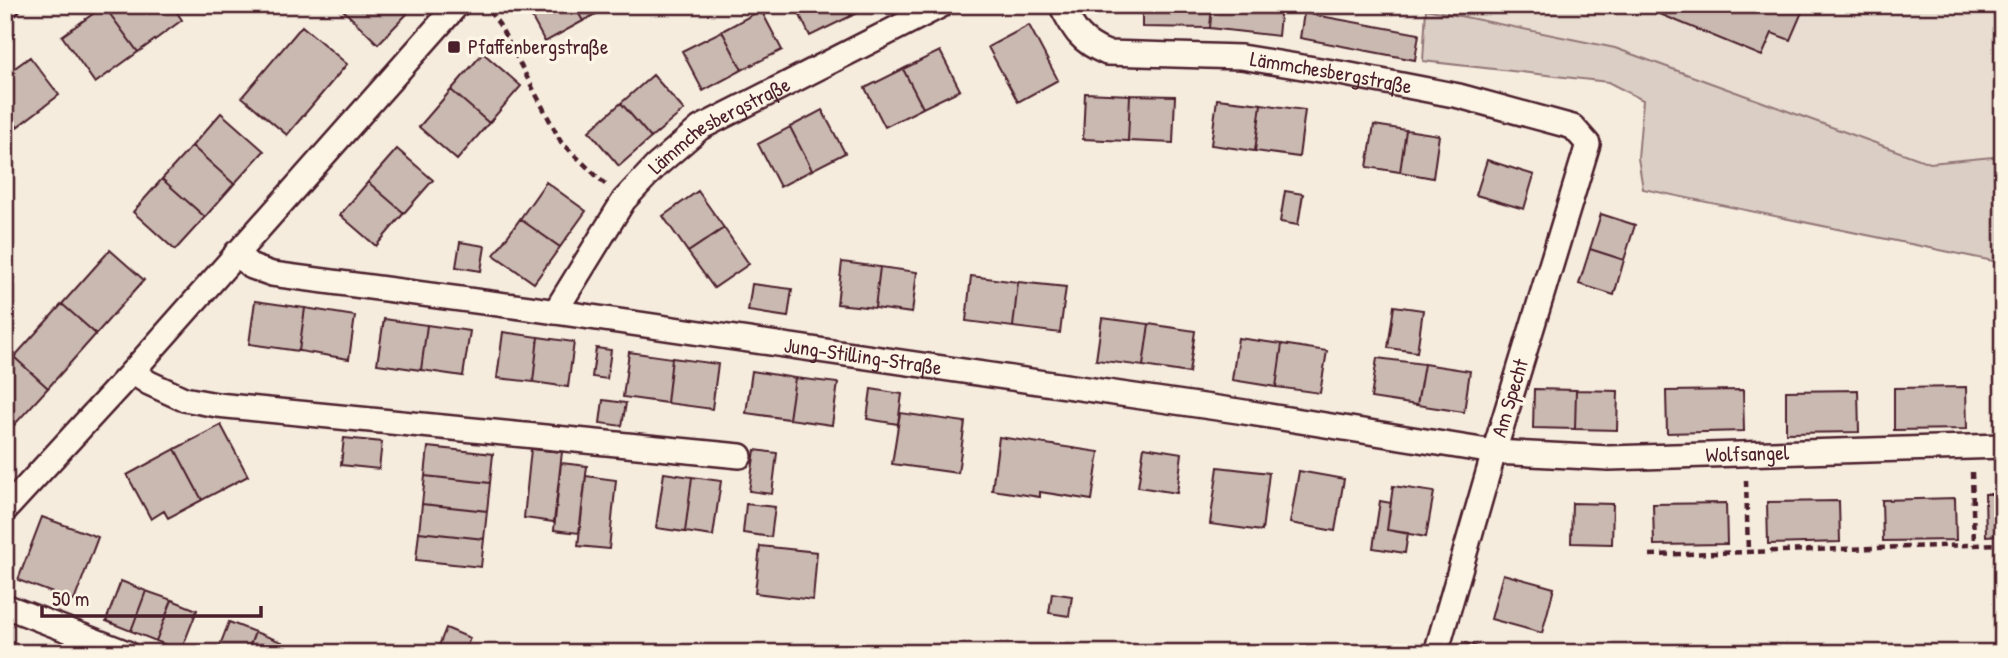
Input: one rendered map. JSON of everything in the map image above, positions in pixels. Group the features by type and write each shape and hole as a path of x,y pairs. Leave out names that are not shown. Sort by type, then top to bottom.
{"street":[{"path":"5,510 132,372 457,5"},
{"name":"Lämmchesbergstraße","path":"555,312 624,201 656,166 699,128 942,5"},
{"name":"Lämmchesbergstraße","path":"1061,5 1072,26 1089,45 1107,53 1241,57 1345,74 1459,96 1573,127 1588,144"},
{"name":"Am Specht","path":"1436,653 1493,452 1588,144"},
{"name":"Jung-Stilling-Straße","path":"236,254 253,267 272,274 555,312 1238,411 1493,452"},
{"path":"132,372 184,399 217,405 740,456"},
{"name":"Wolfsangel","path":"1493,452 1609,458 2003,446"},
{"path":"5,606 127,653"}],"path":[{"path":"488,11 499,24 561,142 607,186"},
{"path":"1971,447 1974,545"},
{"path":"1745,454 1748,552"},
{"path":"1650,555 2003,544"}],"shaded area":[{"path":"1407,5 2003,5 2003,156 1931,163 1615,48"},
{"path":"1426,9 1615,48 1930,163 2003,156 2003,263 1643,189 1638,158 1643,100 1608,82 1423,61"}],"building":[{"path":"172,5 182,20 138,52 104,6"},
{"path":"338,5 401,5 407,14 378,44"},
{"path":"525,5 574,5 583,21 545,42"},
{"path":"574,5 613,5 583,21"},
{"path":"795,5 846,5 851,16 810,36"},
{"path":"846,5 872,5 851,16"},
{"path":"1142,5 1212,5 1210,28 1142,27"},
{"path":"1212,5 1281,5 1278,36 1210,28"},
{"path":"1463,5 1504,5 1502,13"},
{"path":"1638,5 1805,5 1790,40 1772,33 1762,56"},
{"path":"104,6 138,52 95,83 62,36"},
{"path":"761,10 782,50 742,70 722,31"},
{"path":"1304,13 1419,34 1415,60 1300,38"},
{"path":"1029,25 1058,80 1018,102 988,47"},
{"path":"302,26 347,64 287,135 242,97"},
{"path":"722,31 742,70 703,91 682,51"},
{"path":"940,51 960,90 923,108 903,69"},
{"path":"483,53 521,86 489,123 451,90"},
{"path":"30,57 59,95 17,127 5,111 5,75"},
{"path":"903,69 923,108 885,127 865,88"},
{"path":"653,75 684,110 651,138 621,103"},
{"path":"451,90 489,123 457,160 419,127"},
{"path":"1085,93 1130,95 1128,141 1083,139"},
{"path":"1130,95 1175,96 1173,143 1128,141"},
{"path":"1217,99 1261,104 1255,151 1211,145"},
{"path":"621,103 651,138 619,166 589,131"},
{"path":"1261,104 1305,110 1299,157 1255,151"},
{"path":"822,110 845,153 812,170 790,127"},
{"path":"5,111 17,127 5,135"},
{"path":"221,113 264,151 234,184 192,146"},
{"path":"1374,125 1406,130 1400,172 1367,167"},
{"path":"790,127 812,170 780,187 758,144"},
{"path":"1406,130 1439,135 1433,178 1400,172"},
{"path":"192,146 234,184 205,217 162,179"},
{"path":"397,149 433,180 404,213 368,182"},
{"path":"1487,160 1534,175 1524,209 1476,195"},
{"path":"162,179 205,217 175,250 133,212"},
{"path":"368,182 404,213 376,246 340,215"},
{"path":"546,182 586,211 560,247 520,219"},
{"path":"698,191 724,228 688,252 663,216"},
{"path":"1285,191 1303,194 1298,225 1280,222"},
{"path":"1601,214 1635,225 1624,260 1590,249"},
{"path":"520,219 560,247 534,283 494,255"},
{"path":"724,228 749,264 714,288 688,252"},
{"path":"460,242 485,246 481,271 456,267"},
{"path":"1590,249 1624,260 1614,295 1579,284"},
{"path":"110,250 144,280 96,334 62,304"},
{"path":"842,262 880,267 875,308 837,304"},
{"path":"880,267 917,272 912,313 875,308"},
{"path":"971,276 1018,282 1013,327 966,321"},
{"path":"1018,282 1066,287 1060,333 1013,327"},
{"path":"752,284 792,289 788,317 748,311"},
{"path":"255,301 305,308 299,351 249,344"},
{"path":"62,304 96,334 48,388 14,357"},
{"path":"1394,306 1423,310 1417,352 1388,348"},
{"path":"305,308 355,316 349,359 299,351"},
{"path":"1102,318 1149,324 1143,366 1096,360"},
{"path":"384,319 427,325 421,370 377,364"},
{"path":"1149,324 1195,331 1189,373 1143,366"},
{"path":"427,325 470,331 463,376 421,370"},
{"path":"503,332 538,337 533,382 497,378"},
{"path":"538,337 574,342 568,387 533,382"},
{"path":"1238,338 1282,344 1276,387 1232,380"},
{"path":"1282,344 1327,351 1320,393 1276,387"},
{"path":"596,348 611,350 607,379 592,377"},
{"path":"629,352 672,358 667,403 623,397"},
{"path":"14,357 48,388 5,435 5,367"},
{"path":"672,358 718,364 712,409 667,403"},
{"path":"1377,358 1424,364 1417,405 1371,398"},
{"path":"1424,364 1470,371 1464,412 1417,405"},
{"path":"752,371 795,378 789,419 746,413"},
{"path":"795,378 838,383 832,425 789,419"},
{"path":"1966,387 1967,429 1894,430 1894,388"},
{"path":"871,389 902,394 898,424 867,419"},
{"path":"1534,389 1576,390 1575,429 1533,428"},
{"path":"1576,390 1618,391 1617,430 1575,429"},
{"path":"1743,390 1744,431 1667,433 1666,391"},
{"path":"1858,390 1859,432 1786,433 1786,391"},
{"path":"603,400 626,403 622,426 600,423"},
{"path":"900,413 965,422 958,473 892,464"},
{"path":"221,425 248,476 202,500 175,449"},
{"path":"999,437 1099,452 1092,500 1040,492 1040,497 992,490"},
{"path":"344,438 382,442 379,469 341,465"},
{"path":"428,447 493,454 490,483 425,476"},
{"path":"1144,447 1182,453 1177,493 1138,487"},
{"path":"175,449 202,500 168,518 164,511 151,519 127,475"},
{"path":"531,449 562,452 554,522 524,518"},
{"path":"755,450 777,453 772,494 749,491"},
{"path":"561,463 587,466 579,533 554,530"},
{"path":"1218,467 1269,473 1262,531 1210,524"},
{"path":"1299,471 1344,479 1335,531 1290,523"},
{"path":"664,473 692,477 685,532 656,528"},
{"path":"425,476 490,483 487,511 422,504"},
{"path":"586,476 616,480 609,549 578,546"},
{"path":"692,477 721,481 713,536 685,532"},
{"path":"1393,486 1434,492 1426,537 1387,530"},
{"path":"1985,494 2003,494 2003,535 1986,536"},
{"path":"1955,498 1956,540 1883,541 1882,500"},
{"path":"1380,501 1391,503 1387,530 1408,533 1405,553 1373,548"},
{"path":"1839,501 1840,542 1768,544 1767,502"},
{"path":"1572,503 1613,504 1612,544 1571,543"},
{"path":"1726,503 1727,544 1654,545 1653,504"},
{"path":"422,504 487,511 484,539 419,532"},
{"path":"746,504 775,507 771,537 743,533"},
{"path":"42,517 98,537 74,601 18,580"},
{"path":"419,532 484,539 481,567 416,560"},
{"path":"760,546 817,552 813,600 755,593"},
{"path":"1503,574 1554,588 1542,633 1491,619"},
{"path":"121,581 146,591 131,631 106,621"},
{"path":"146,591 172,600 156,641 131,631"},
{"path":"1052,593 1072,596 1069,616 1049,613"},
{"path":"172,600 197,610 181,651 156,641"},
{"path":"229,622 255,632 247,653 217,653"},
{"path":"446,628 470,638 464,653 436,653"},
{"path":"255,632 282,642 278,653 247,653"},
{"path":"1463,642 1487,650 1486,653 1459,653"}],"place":[{"name":"Pfaffenbergstraße","path":"454,47"}]}
